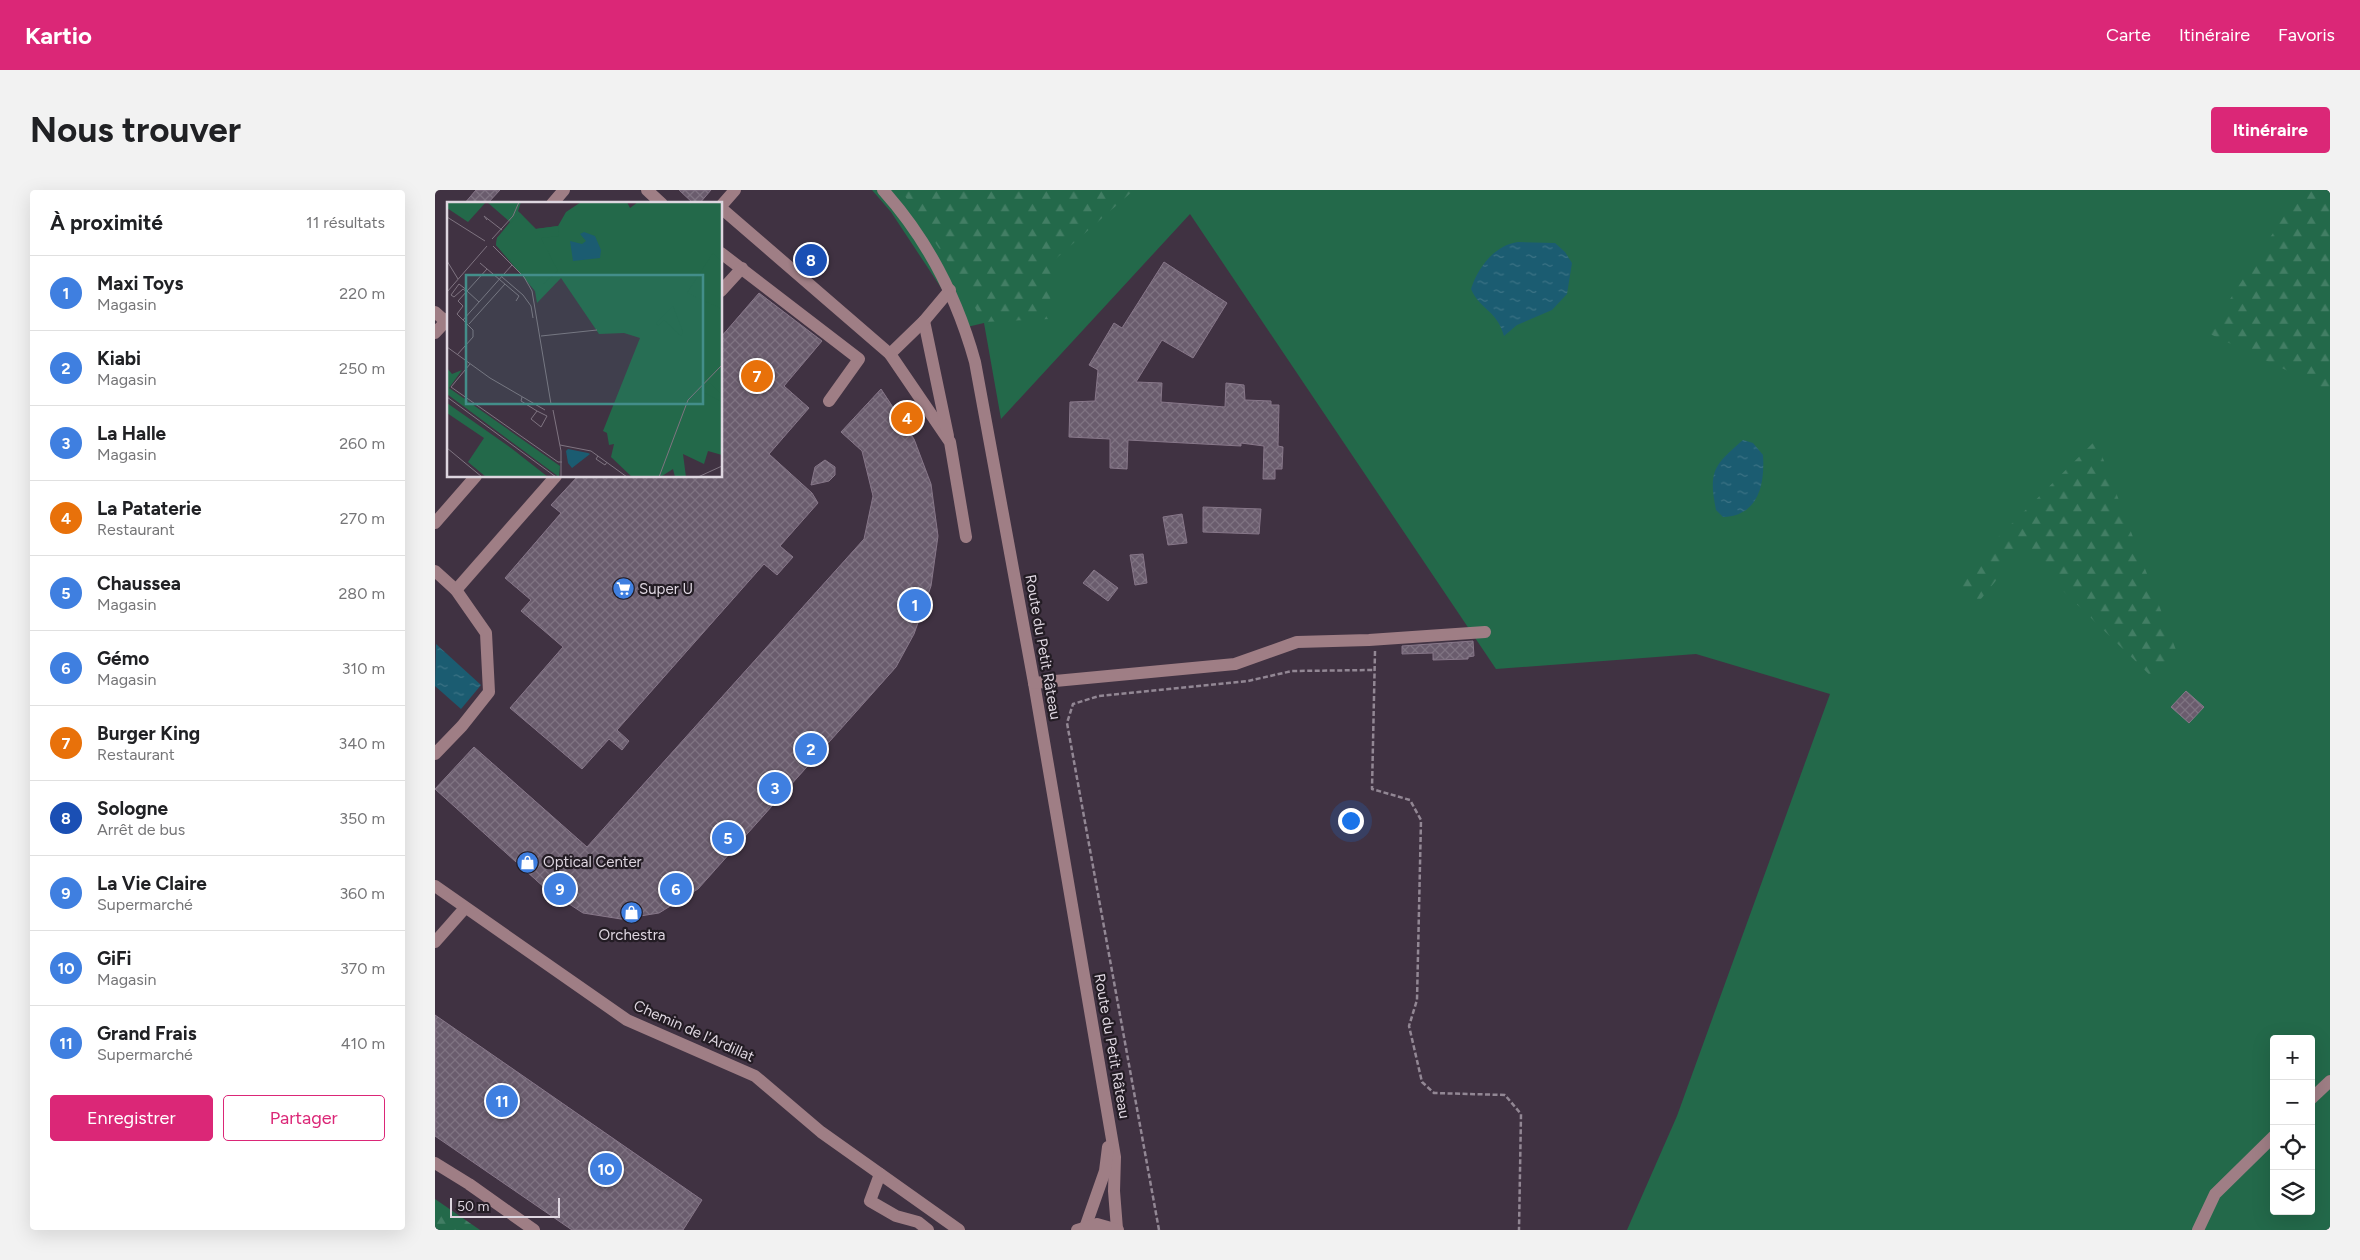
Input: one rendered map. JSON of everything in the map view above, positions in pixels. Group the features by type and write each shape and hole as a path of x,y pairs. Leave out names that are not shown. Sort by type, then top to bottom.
{"street":[{"path":"554,202 564,190"},
{"path":"647,190 660,202"},
{"path":"723,205 735,190"},
{"name":"Route du Petit Râteau","path":"883,190 899,208 950,290 964,322 975,362 1034,683 1115,1157 1114,1191 1117,1230"},
{"path":"723,209 891,354 950,442"},
{"path":"723,254 859,359 829,400"},
{"path":"723,289 742,268"},
{"path":"891,354 924,321 950,290"},
{"path":"435,312 442,324"},
{"path":"924,321 950,442 966,537"},
{"path":"435,523 474,478"},
{"path":"455,590 555,478"},
{"path":"435,571 455,590 486,632 489,692 462,726 435,754"},
{"path":"1034,683 1235,664 1297,642 1376,640 1485,632"},
{"name":"Chemin de l'Ardillat","path":"435,886 627,1020 755,1076 821,1132 959,1230"},
{"path":"435,942 465,908"},
{"path":"2315,1096 2330,1081"},
{"name":"Route du Petit Râteau","path":"1081,1228 1105,1171 1110,1132"},
{"path":"2198,1230 2215,1194 2270,1140"},
{"path":"435,1164 469,1184 535,1230"},
{"path":"880,1174 870,1201 897,1216 918,1222 928,1230"},
{"path":"1081,1228 1097,1224 1117,1230"}],"path":[{"path":"1376,640 1372,789 1410,800 1421,820 1417,1000 1409,1026 1421,1082 1434,1093 1505,1095 1521,1114 1519,1230"},
{"path":"1159,1230 1067,723 1073,704 1099,696 1247,681 1292,671 1375,670"}],"green space":[{"path":"872,190 2330,190 2330,1230 1627,1230 1677,1116 1830,694 1696,654 1496,669 1190,214 1001,419 984,323 967,327 891,212"},
{"path":"901,190 1134,190 1051,263 1050,319 983,322 959,279"},
{"path":"2301,190 2330,190 2330,391 2208,333"},
{"path":"2096,440 2176,650 2156,681 2021,550 1976,605 1954,581"},
{"path":"435,1199 480,1230 435,1230"}],"water":[{"path":"1518,242 1555,243 1565,252 1572,263 1567,294 1552,310 1517,325 1504,336 1501,327 1493,315 1479,302 1471,289 1483,265 1495,252"},
{"path":"1743,440 1753,443 1763,455 1763,477 1757,497 1752,505 1735,515 1723,517 1716,510 1713,477 1725,456"},
{"path":"436,644 481,685 461,709 435,686"}],"building":[{"path":"476,190 500,190 489,202 466,202"},
{"path":"679,190 711,190 701,202 692,202"},
{"path":"1164,262 1227,303 1193,358 1162,340 1136,382 1162,383 1161,402 1225,407 1226,383 1244,385 1245,400 1271,401 1271,405 1279,405 1278,446 1283,447 1282,469 1275,469 1275,479 1263,479 1264,446 1241,443 1241,446 1128,440 1127,469 1110,468 1110,439 1069,437 1070,402 1095,401 1098,370 1089,365 1114,323 1122,328"},
{"name":"Super U","path":"759,293 822,341 784,386 809,408 769,454 812,493 818,503 780,546 793,557 777,575 764,564 617,730 629,741 622,750 609,739 582,769 510,708 563,647 521,611 531,600 505,578 561,513 551,505 576,478 723,478 723,335"},
{"path":"881,389 914,439 931,484 938,536 931,586 914,634 896,667 698,889 659,913 621,919 583,913 546,889 435,789 474,747 587,847 864,539 873,496 862,451 841,432"},
{"path":"825,460 835,467 835,475 829,481 811,485 815,467"},
{"path":"1203,507 1261,509 1259,534 1203,532"},
{"path":"1182,514 1187,543 1168,545 1163,517"},
{"path":"1143,554 1147,583 1135,585 1130,555"},
{"path":"1094,570 1118,588 1108,601 1083,583"},
{"path":"1473,641 1474,656 1468,657 1468,659 1433,660 1433,653 1402,654 1402,646"},
{"path":"2186,691 2204,707 2189,723 2171,707"},
{"path":"435,1015 702,1200 683,1230 572,1230 435,1136"}],"place":[{"name":"Sologne","path":"811,260"},
{"name":"Burger King","path":"757,376"},
{"name":"La Pataterie","path":"907,418"},
{"name":"Super U","path":"623,589"},
{"name":"Maxi Toys","path":"915,605"},
{"name":"Kiabi","path":"811,749"},
{"name":"La Halle","path":"775,788"},
{"name":"Chaussea","path":"728,838"},
{"name":"Optical Center","path":"527,862"},
{"name":"La Vie Claire","path":"560,889"},
{"name":"Gémo","path":"676,889"},
{"name":"Orchestra","path":"632,912"},
{"name":"Grand Frais","path":"502,1101"},
{"name":"GiFi","path":"606,1169"}]}
